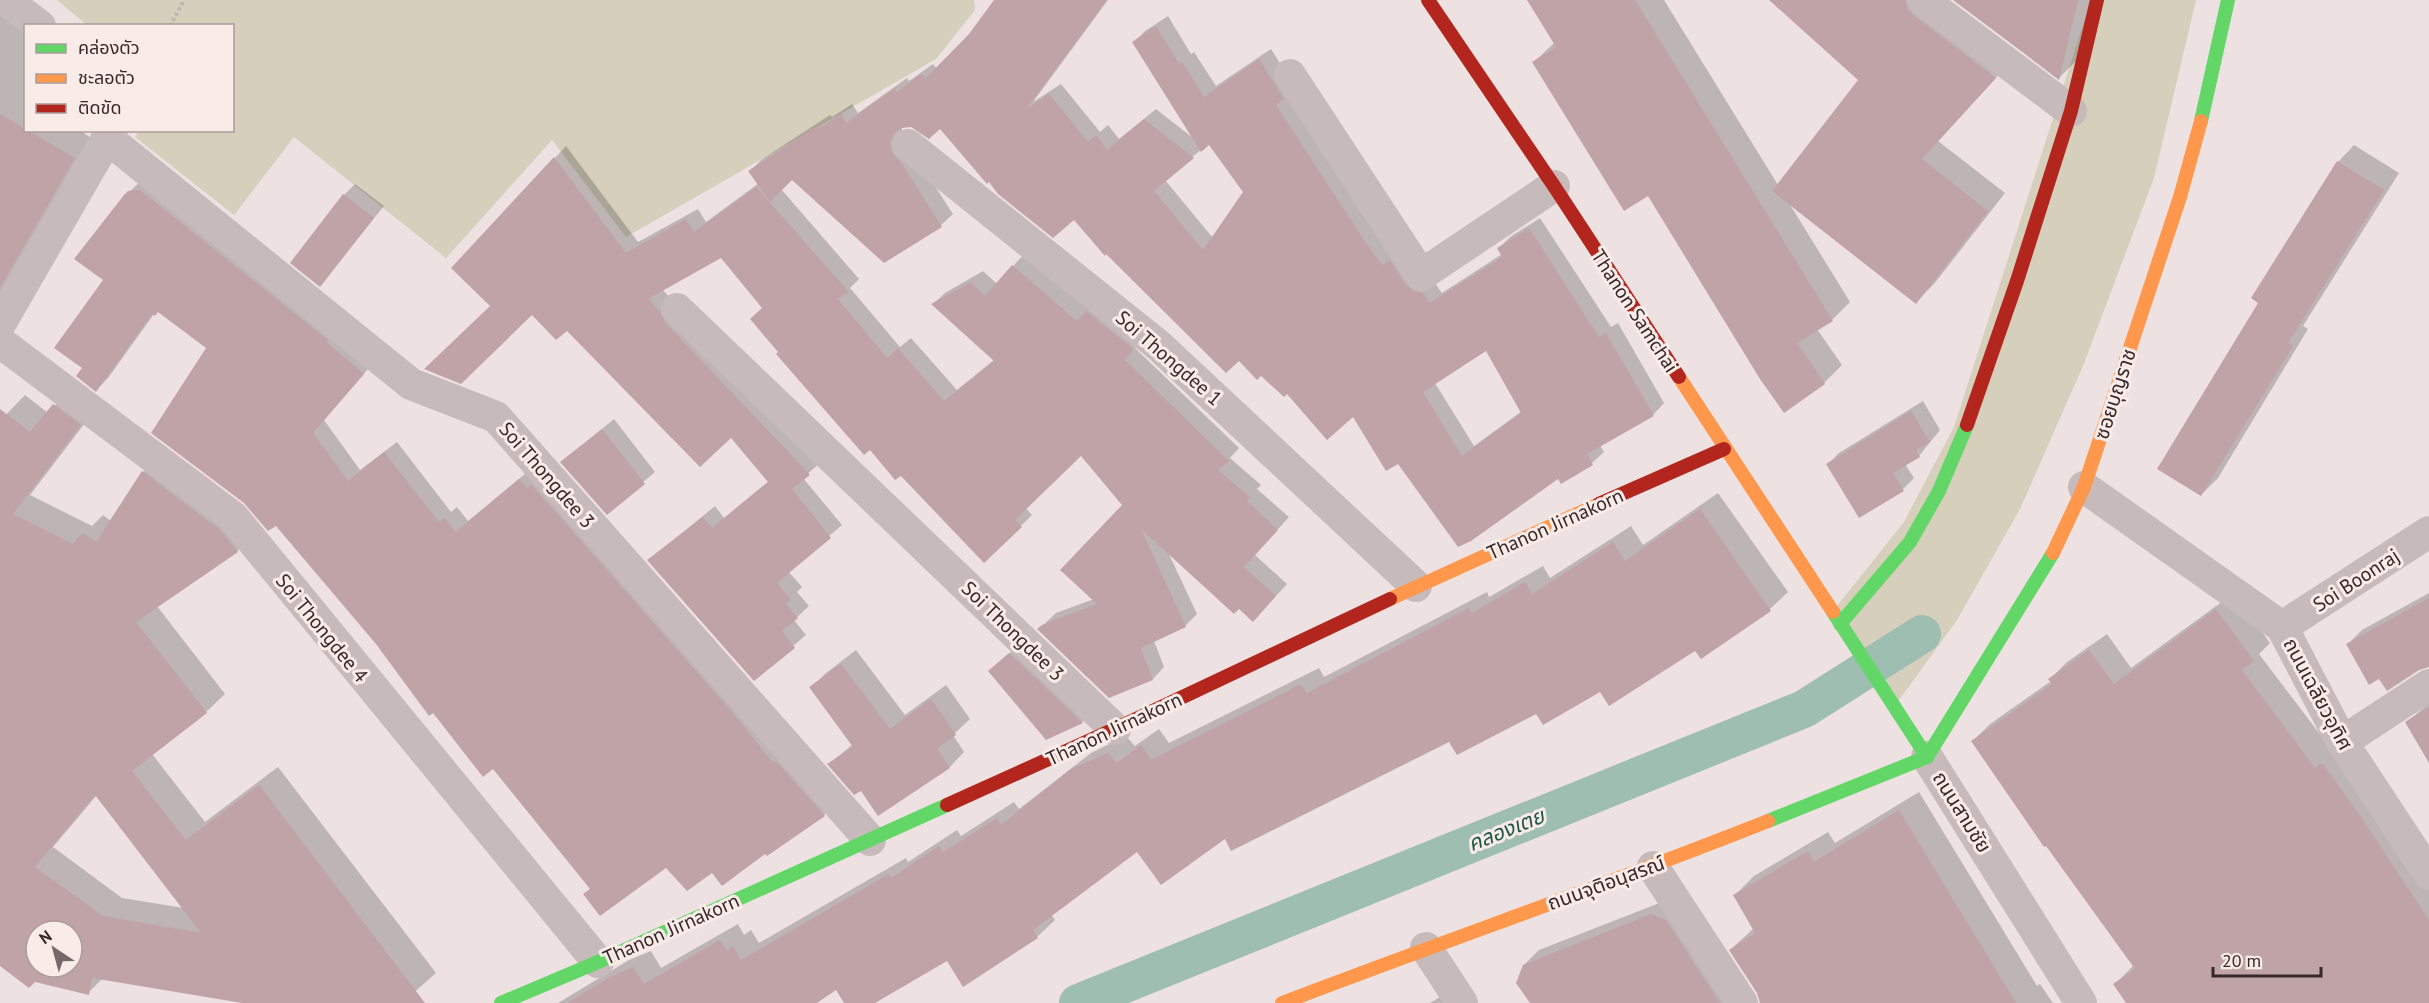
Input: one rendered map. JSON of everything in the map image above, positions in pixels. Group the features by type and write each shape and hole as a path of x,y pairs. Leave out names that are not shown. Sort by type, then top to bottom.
{"street":[{"path":"6,0 37,24"},
{"name":"Thanon Samchai","path":"1428,0 1554,186 1840,624"},
{"path":"1923,0 2071,111"},
{"path":"1840,624 1910,542 1944,480 1960,444 1989,366 2071,111 2097,0"},
{"name":"ซอยบุญราช","path":"1927,757 2051,558 2084,487 2180,197 2210,87 2228,0"},
{"path":"1290,75 1421,275 1554,186"},
{"path":"0,324 109,134"},
{"name":"Soi Thongdee 3","path":"109,134 411,384 496,417 870,840"},
{"name":"Soi Thongdee 1","path":"908,145 1158,345 1416,586"},
{"name":"Soi Thongdee 3","path":"677,309 1115,729"},
{"name":"Soi Thongdee 4","path":"0,342 233,517 598,962"},
{"name":"Thanon Jirnakorn","path":"501,1003 870,840 1115,729 1416,586 1724,449"},
{"name":"ถนนเฉลียวอุทิศ","path":"2084,487 2282,627 2342,742 2429,874"},
{"name":"Soi Boonraj","path":"2282,627 2429,532"},
{"name":"ถนนสามชัย","path":"1840,624 1927,757 2081,1003"},
{"path":"2342,742 2429,685"},
{"name":"ถนนจุติอนุสรณ์","path":"1282,1003 1425,948 1653,867 1927,757"},
{"path":"1653,867 1742,1003"},
{"path":"1425,948 1462,1003"}],"path":[{"path":"171,24 184,0"}],"shaded area":[{"path":"57,0 974,0 975,10 936,59 626,237 552,140 446,258 294,137 234,215 135,137 138,132 234,132 234,24 86,24"},
{"path":"2091,0 2196,0 2154,178 2083,366 2020,509 1957,620 1894,707 1833,611 1904,522 1954,427"}],"building":[{"path":"994,0 1107,0 1026,109 1049,94 1088,142 1096,135 1107,150 1144,119 1194,158 1154,191 1203,250 1243,192 1209,145 1201,152 1132,42 1156,26 1179,64 1182,62 1204,97 1259,59 1284,99 1276,105 1382,265 1390,260 1406,285 1414,291 1423,293 1430,303 1502,257 1497,248 1529,228 1599,337 1606,333 1654,416 1587,454 1593,465 1561,484 1558,479 1471,541 1458,547 1398,464 1386,471 1353,417 1327,440 1287,394 1284,397 1261,376 1257,380 1239,361 1226,373 1106,254 1105,256 1074,220 1053,238 998,194 989,182 987,184 940,129 929,139 911,127 902,128 894,133 890,142 892,152 942,227 884,263 792,180 770,202 748,171 818,125 820,128 841,114 846,123 895,88 897,92 921,74 925,79 969,34","holes":["1486,351 1521,413 1462,456 1423,392"]},
{"path":"1527,0 1635,0 1833,321 1797,343 1825,384 1784,413 1760,379 1648,196 1624,211 1532,62 1556,47"},
{"path":"1769,0 1905,0 1912,14 1996,78 1922,159 1988,211 1916,304 1772,191 1858,80"},
{"path":"1953,0 2078,0 2059,80 2021,51"},
{"path":"0,114 24,128 24,132 31,132 75,158 0,288"},
{"path":"554,157 626,253 686,219 694,232 756,187 849,292 838,299 887,358 898,348 944,401 994,361 931,304 971,282 985,296 1012,265 1077,321 1086,311 1134,349 1125,360 1229,461 1218,470 1250,497 1247,501 1278,530 1244,567 1276,596 1253,622 1239,609 1234,614 1141,529 1186,627 1141,648 1153,680 1109,698 1037,629 1097,604 1060,570 1122,505 1081,456 1015,520 1022,527 984,563 901,476 895,480 870,450 864,455 776,354 778,352 750,319 762,308 721,258 648,299 660,312 665,322 810,475 792,489 831,538 777,583 791,600 786,604 798,618 782,631 795,648 754,681 647,560 703,517 712,528 768,482 731,438 700,467 567,331 556,340 532,315 461,384 424,369 490,306 451,268"},
{"path":"2337,161 2384,190 2288,343 2293,346 2201,496 2157,469 2258,303 2251,298"},
{"path":"140,190 328,340 326,342 364,374 313,433 348,481 384,452 439,522 444,518 456,532 519,479 527,488 531,484 733,713 773,763 776,761 825,816 767,856 765,854 722,886 712,873 687,891 666,868 600,916 583,894 590,889 493,769 483,777 433,713 429,716 376,644 276,526 268,531 244,503 151,433 206,348 158,312 155,316 152,314 96,392 76,376 82,368 54,348 103,280 74,259 124,195 128,191"},
{"path":"343,194 374,218 320,287 290,263"},
{"path":"53,404 81,425 13,514 73,544 83,533 96,542 142,471 220,530 238,552 136,622 207,713 132,771 186,840 259,785 425,1003 242,1003 92,978 89,995 35,982 29,988 0,966 0,409 30,432","holes":["95,795 201,933 103,916 35,867"]},
{"path":"1911,411 1930,442 1916,450 1920,457 1893,473 1904,491 1859,518 1826,464"},
{"path":"602,429 645,484 607,515 560,462"},
{"path":"1700,509 1771,611 1701,659 1695,651 1609,706 1600,692 1543,725 1536,714 1457,755 1449,742 1231,851 1225,839 1161,885 1137,852 1033,930 1038,938 963,987 947,961 875,1003 844,1003 836,990 817,1003 567,1003 610,977 633,967 644,984 720,940 727,951 733,946 741,960 889,874 891,878 939,846 943,852 997,818 1001,825 1071,769 1108,753 1117,763 1141,745 1151,760 1301,684 1307,693 1469,608 1472,613 1525,582 1532,594 1613,542 1625,561"},
{"path":"2429,598 2429,667 2419,670 2387,691 2379,679 2369,685 2346,644"},
{"path":"2216,609 2254,661 2242,670 2315,768 2322,763 2357,811 2429,920 2429,1003 2126,1003 2113,984 2135,969 2046,846 2044,847 1971,741 2052,684 2048,679 2089,650 2114,684"},
{"path":"1009,653 1083,723 1046,740 988,671"},
{"path":"841,664 890,729 931,699 956,735 937,748 950,768 878,816 861,791 854,795 827,764 853,747 809,687"},
{"path":"2429,707 2429,763 2405,722"},
{"path":"1899,810 2016,1003 1760,1003 1757,993 1729,950 1755,933 1733,895 1808,851 1814,862"},
{"path":"1651,914 1666,920 1720,1003 1530,1003 1516,983 1523,965"}],"waterway":[{"name":"คลองเตย","path":"1078,1003 1804,709 1922,634"}],"traffic: fast":[{"path":"2201,121 2228,0"},
{"path":"1840,624 1910,542 1939,491 1967,425"},
{"path":"1927,757 2053,553"},
{"path":"1833,612 1927,757"},
{"path":"1768,821 1927,757"},
{"path":"501,1003 598,962 947,805"}],"traffic: slow":[{"path":"2053,553 2084,487 2180,197 2201,121"},
{"path":"1679,377 1833,612"},
{"path":"1390,599 1599,504"},
{"path":"1282,1003 1768,821"}],"traffic: jam":[{"path":"1428,0 1554,186 1679,377"},
{"path":"1967,425 2017,281 2071,111 2097,0"},
{"path":"1599,504 1724,449"},
{"path":"947,805 1115,729 1390,599"}]}
